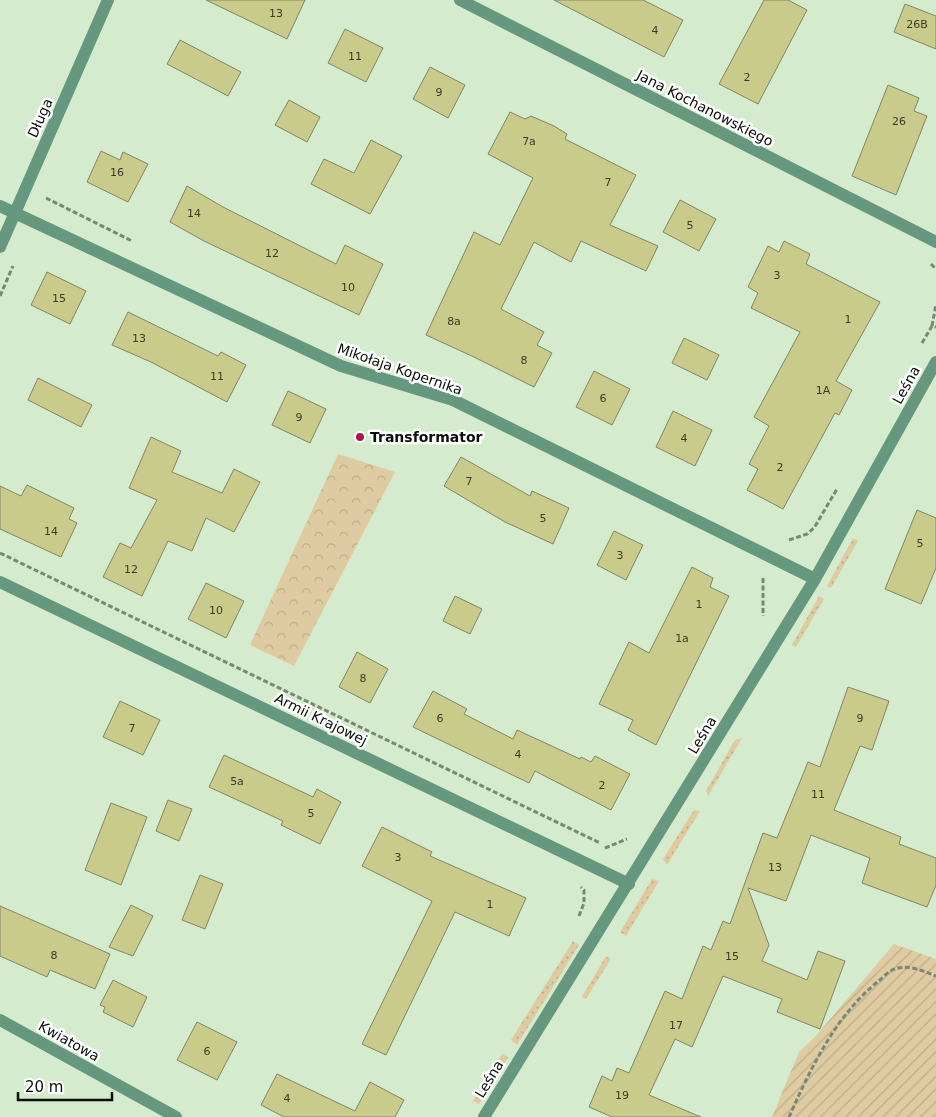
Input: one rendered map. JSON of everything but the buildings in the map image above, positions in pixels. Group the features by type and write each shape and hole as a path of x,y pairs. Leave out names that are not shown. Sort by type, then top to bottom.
{"street":[{"name":"Długa","path":"0,248 108,0"},
{"name":"Jana Kochanowskiego","path":"460,0 936,242"},
{"name":"Mikołaja Kopernika","path":"0,206 341,366 453,400 815,579"},
{"name":"Leśna","path":"484,1117 815,579 936,362"},
{"name":"Armii Krajowej","path":"0,582 629,884"},
{"name":"Kwiatowa","path":"0,1020 176,1117"}],"path":[{"path":"40,195 138,243"},
{"path":"917,351 934,326 936,304"},
{"path":"760,622 765,614 762,584 780,543 807,534 814,528 838,486"},
{"path":"0,553 597,840 605,848"},
{"path":"576,924 584,903 584,890 579,885 605,848 626,840 632,831"},
{"path":"789,1117 818,1056 849,1012 873,985 894,969 905,967 936,976"}],"green space":[{"path":"338,454 395,472 294,666 250,645"},
{"path":"853,538 858,541 831,588 827,586"},
{"path":"819,596 824,599 796,647 792,645"},
{"path":"742,738 708,796 706,791 735,740"},
{"path":"694,810 700,811 667,865 663,859"},
{"path":"652,879 659,881 626,936 620,932"},
{"path":"573,941 579,945 517,1045 511,1040"},
{"path":"894,944 936,959 936,1117 772,1117 799,1052 815,1037"},
{"path":"606,956 611,959 586,999 582,997"},
{"path":"502,1054 508,1057 507,1060 479,1104 473,1101"}],"place":[{"name":"Transformator","path":"360,437"}]}
